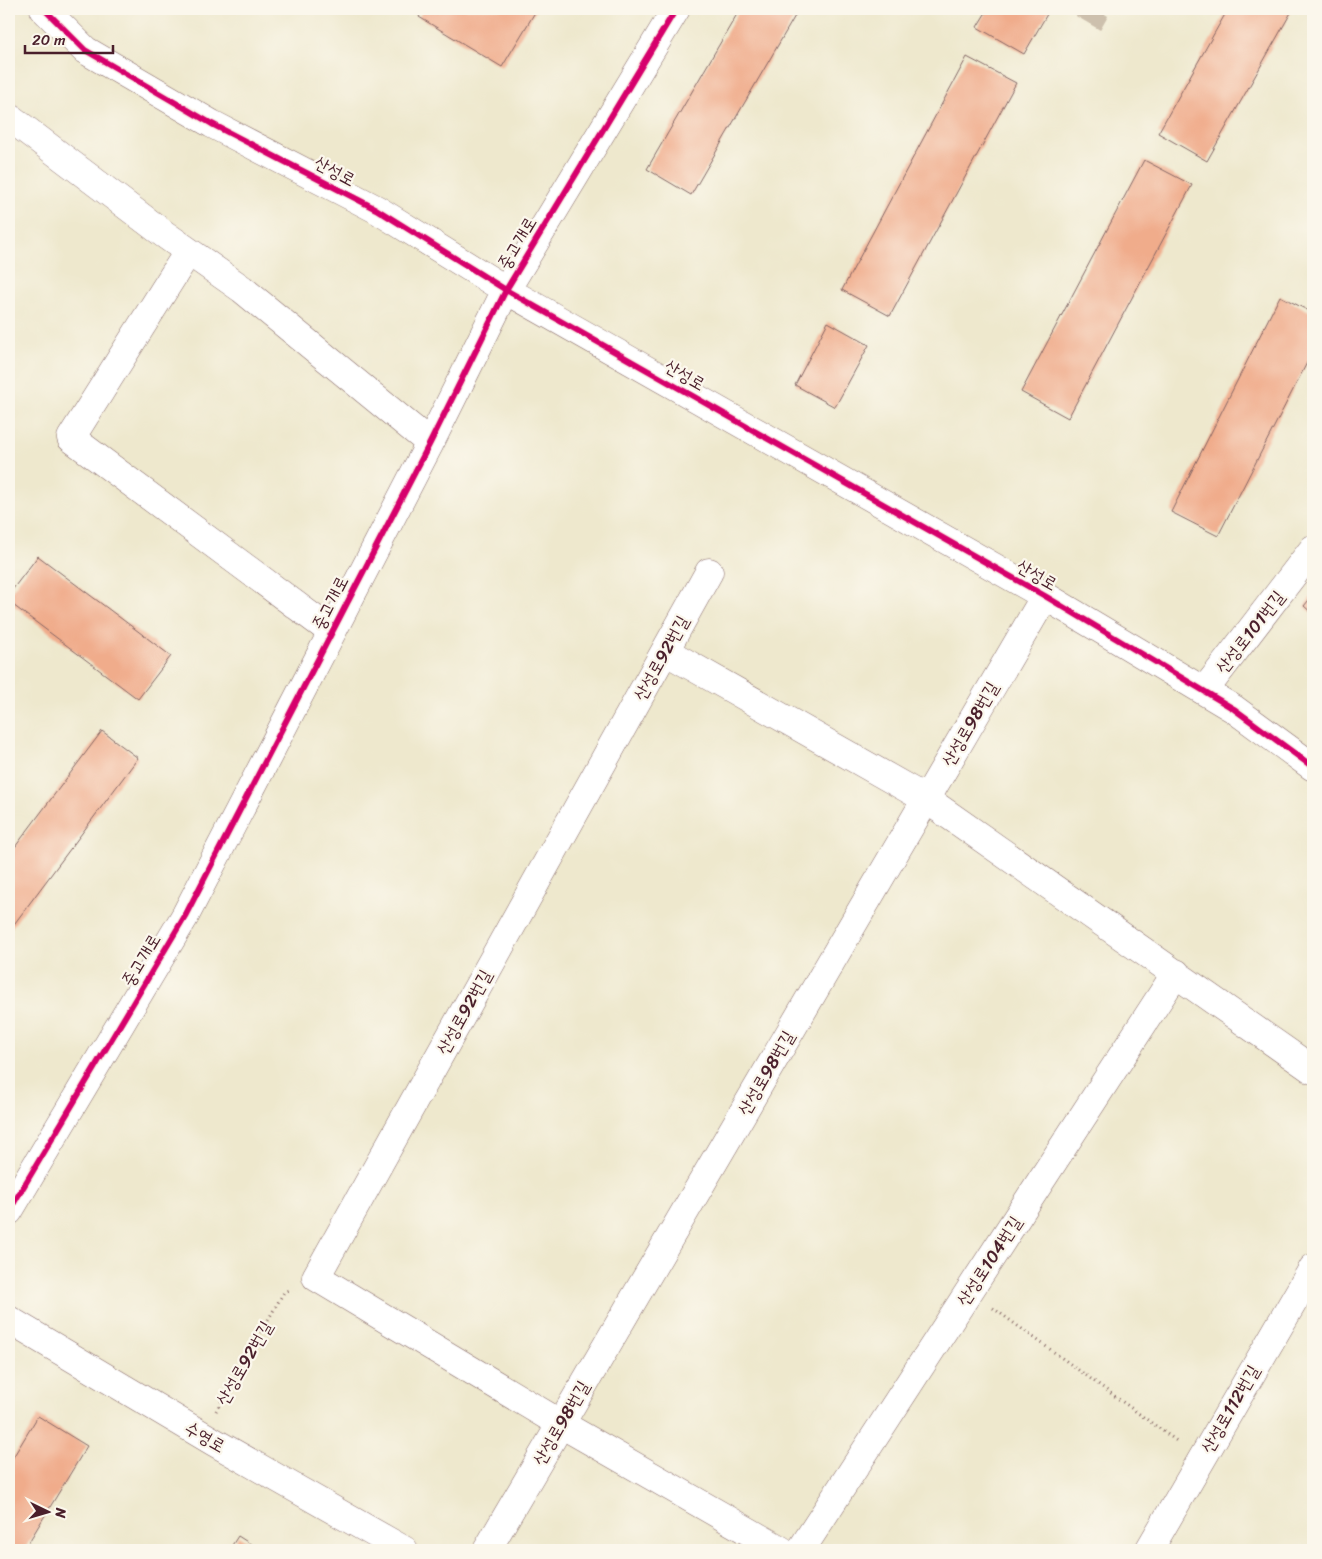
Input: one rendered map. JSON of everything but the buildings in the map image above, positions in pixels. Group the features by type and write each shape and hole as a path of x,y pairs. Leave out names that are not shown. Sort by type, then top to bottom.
{"street":[{"name":"산성로","path":"44,9 85,50 212,124 376,209 506,290 1044,596 1234,709 1313,767"},
{"name":"중고개로","path":"9,1210 184,916 430,443 506,290 676,9"},
{"path":"9,117 188,252 242,289 430,443"},
{"path":"188,252 71,438 332,632"},
{"name":"산성로101번길","path":"1204,691 1313,549"},
{"name":"산성로92번길","path":"316,1277 708,572"},
{"name":"산성로98번길","path":"487,1550 1044,596"},
{"path":"664,651 926,799 1313,1070"},
{"name":"산성로104번길","path":"801,1550 1176,973"},
{"name":"산성로112번길","path":"1149,1550 1313,1268"},
{"path":"316,1277 561,1424 781,1550"},
{"name":"수영로","path":"9,1320 202,1435 404,1550"}],"path":[{"path":"970,1291 1201,1458"}],"tunnel":[{"path":"1088,23 1096,9"}],"cycle path":[{"path":"44,9 85,50 212,124 376,209 506,290 1045,596 1234,709 1313,767"},
{"path":"9,1211 185,916 430,443 506,290 676,9"}]}
